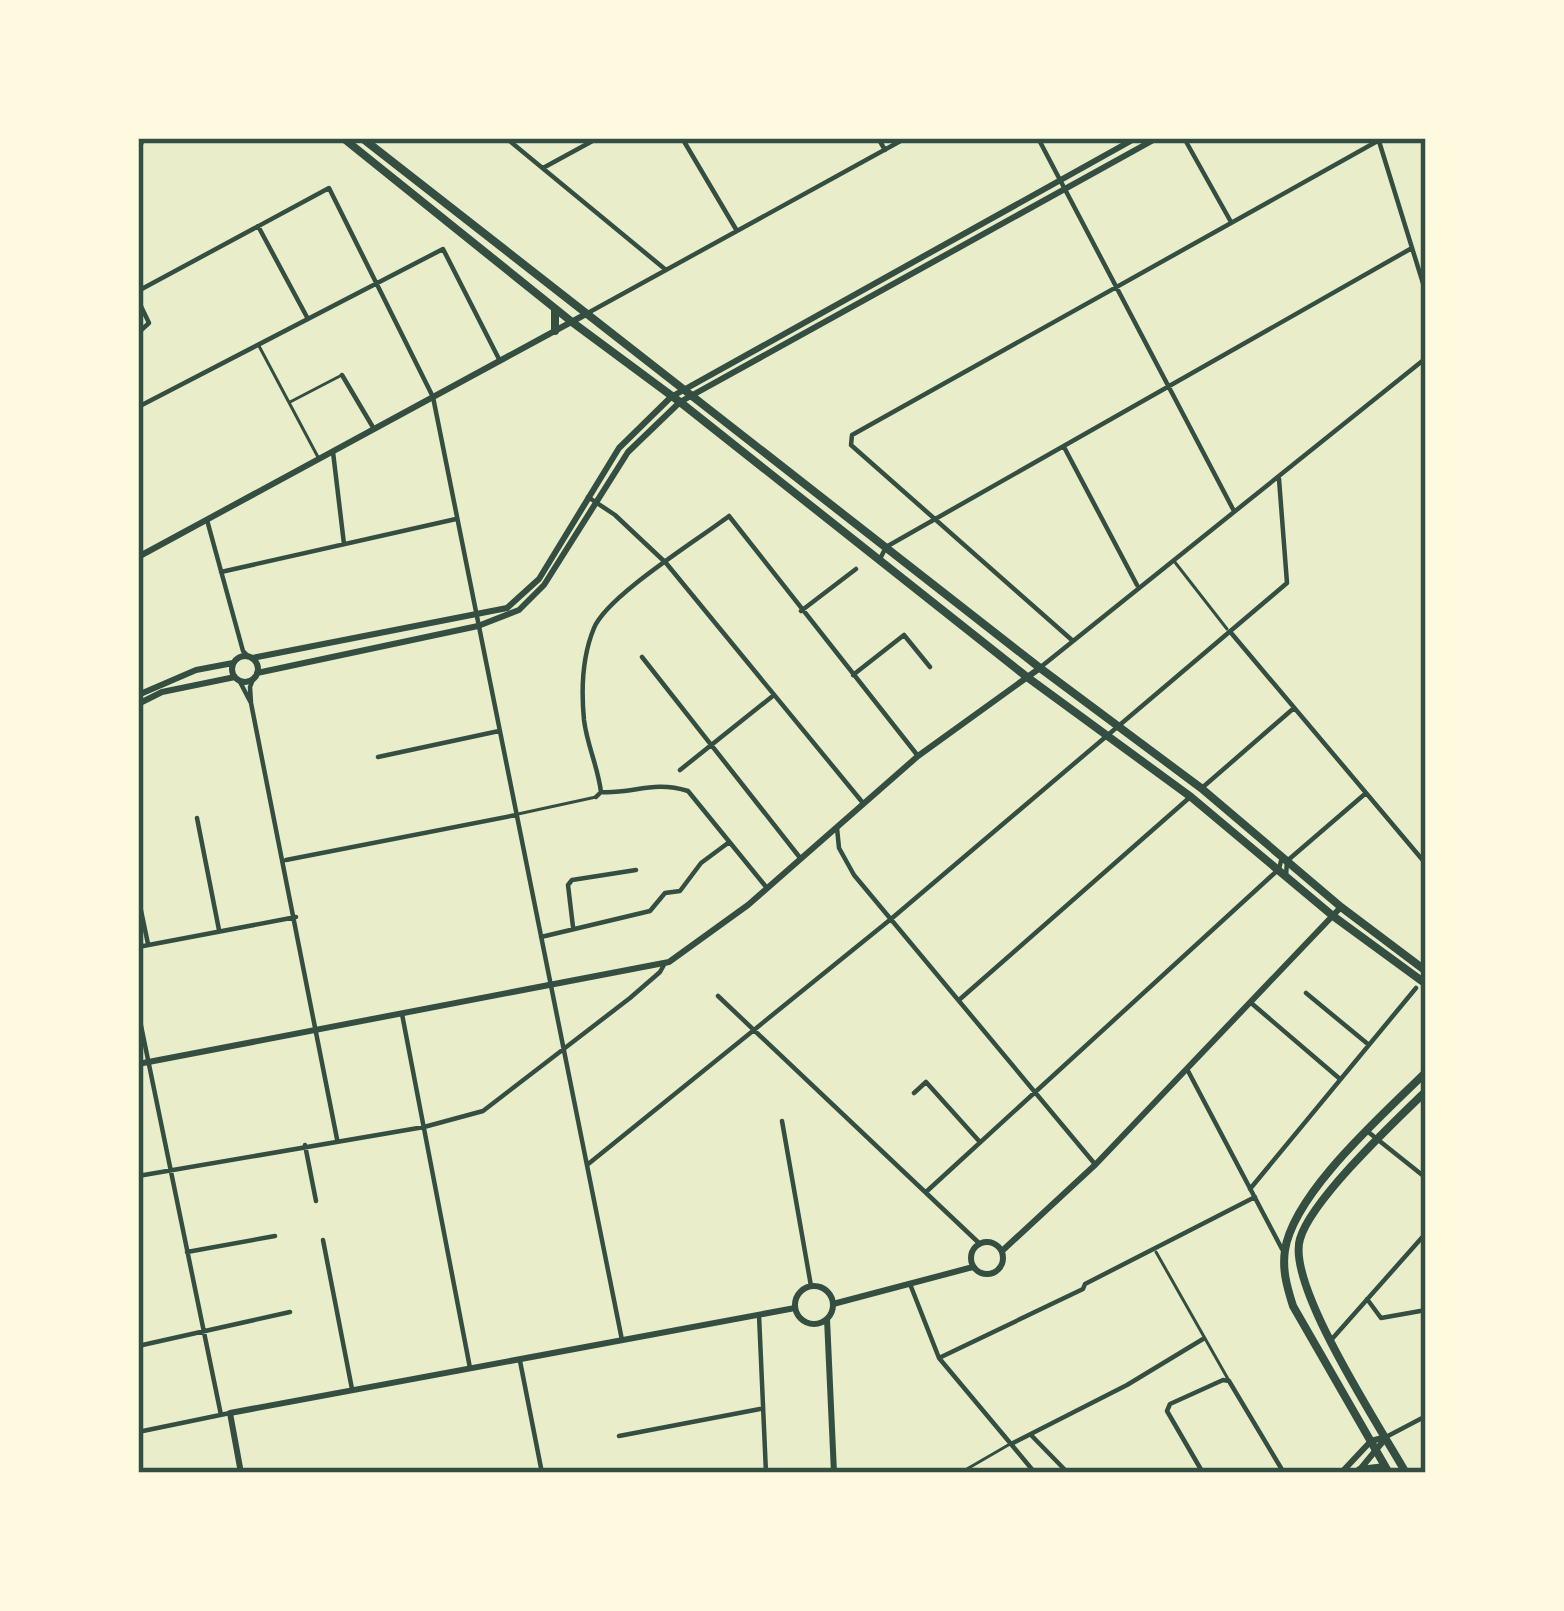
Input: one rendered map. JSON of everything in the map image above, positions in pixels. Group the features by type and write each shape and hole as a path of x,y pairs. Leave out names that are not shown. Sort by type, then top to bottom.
{"main road":[{"path":"343,138 1028,677 1191,797 1421,986"},
{"path":"362,138 1040,668 1201,788 1341,907 1426,971"},
{"path":"554,308 555,331"},
{"path":"1358,1471 1387,1470 1293,1306 1284,1253 1302,1207 1426,1072"},
{"path":"1406,1473 1308,1298 1297,1252 1301,1233 1377,1139 1426,1091"}],"street":[{"path":"138,150 143,138"},
{"path":"506,138 666,270"},
{"path":"544,168 598,138"},
{"path":"682,138 737,232"},
{"path":"878,138 885,151"},
{"path":"138,557 906,138"},
{"path":"1038,138 1234,511"},
{"path":"689,393 1136,138"},
{"path":"138,695 196,670 243,657 507,608 539,580 619,448 660,409 1157,138"},
{"path":"1184,138 1232,224"},
{"path":"1073,641 851,445 852,435 1379,138 1426,293"},
{"path":"138,333 146,328 149,316 138,296 328,188 433,397 622,1340"},
{"path":"258,226 308,320"},
{"path":"880,560 886,548 1412,248"},
{"path":"138,407 443,249 500,361"},
{"path":"258,344 319,459"},
{"path":"138,1176 483,1112 630,998 667,962 767,888 918,756 1040,668 1426,358"},
{"path":"289,402 342,374 374,429"},
{"path":"657,386 663,402 660,409"},
{"path":"138,704 162,692 478,626 519,610 544,585 628,452 676,400"},
{"path":"1064,447 1138,587"},
{"path":"333,452 344,544"},
{"path":"586,1166 891,919 1287,583 1279,479"},
{"path":"588,497 666,563 863,803"},
{"path":"598,795 584,718 582,668 602,613 730,517 918,756"},
{"path":"221,572 457,519"},
{"path":"207,520 243,657 255,675"},
{"path":"1172,560 1426,864"},
{"path":"801,611 856,569"},
{"path":"853,675 904,634 930,668"},
{"path":"243,657 237,679 251,703"},
{"path":"642,657 801,859"},
{"path":"255,675 251,703 337,1139"},
{"path":"680,770 774,694"},
{"path":"959,1000 1294,707"},
{"path":"378,757 499,731"},
{"path":"285,860 657,785 688,791 767,888"},
{"path":"926,1192 1034,1090 1282,872 1285,859 1366,793"},
{"path":"197,818 219,932"},
{"path":"837,828 843,860 1096,1164"},
{"path":"541,937 650,911 664,893 680,891 701,863 728,843"},
{"path":"573,928 568,885 572,880 636,870"},
{"path":"138,896 148,946"},
{"path":"980,1244 973,1252 974,1267 982,1274 994,1273 1002,1265 1002,1251 1096,1164 1341,907"},
{"path":"138,946 296,917"},
{"path":"138,1064 667,962"},
{"path":"1250,1189 1421,986"},
{"path":"1306,993 1369,1045"},
{"path":"718,996 980,1244 994,1244 1002,1251"},
{"path":"1250,1003 1340,1079"},
{"path":"138,1011 204,1331 242,1473"},
{"path":"402,1013 470,1368"},
{"path":"1187,1069 1284,1253"},
{"path":"914,1093 926,1082 980,1142"},
{"path":"782,1121 811,1286"},
{"path":"1367,1131 1426,1178"},
{"path":"305,1144 316,1201"},
{"path":"939,1358 1040,1307 1045,1309 1255,1198"},
{"path":"1332,1339 1426,1233"},
{"path":"188,1252 275,1236"},
{"path":"323,1240 352,1389"},
{"path":"1154,1249 1284,1473"},
{"path":"833,1304 974,1267"},
{"path":"910,1283 939,1358 1035,1473"},
{"path":"795,1308 800,1292 811,1286 828,1292 833,1304 827,1319 834,1473"},
{"path":"1367,1299 1381,1318 1426,1310"},
{"path":"138,1432 795,1308"},
{"path":"795,1308 806,1322 827,1319"},
{"path":"138,1346 290,1312"},
{"path":"759,1315 766,1473"},
{"path":"960,1473 1203,1340"},
{"path":"520,1358 540,1472"},
{"path":"1203,1473 1167,1412 1170,1404 1229,1381"},
{"path":"619,1436 763,1408"},
{"path":"1341,1473 1371,1441 1426,1416"},
{"path":"1032,1436 1068,1473"},
{"path":"1358,1471 1386,1438"}]}
